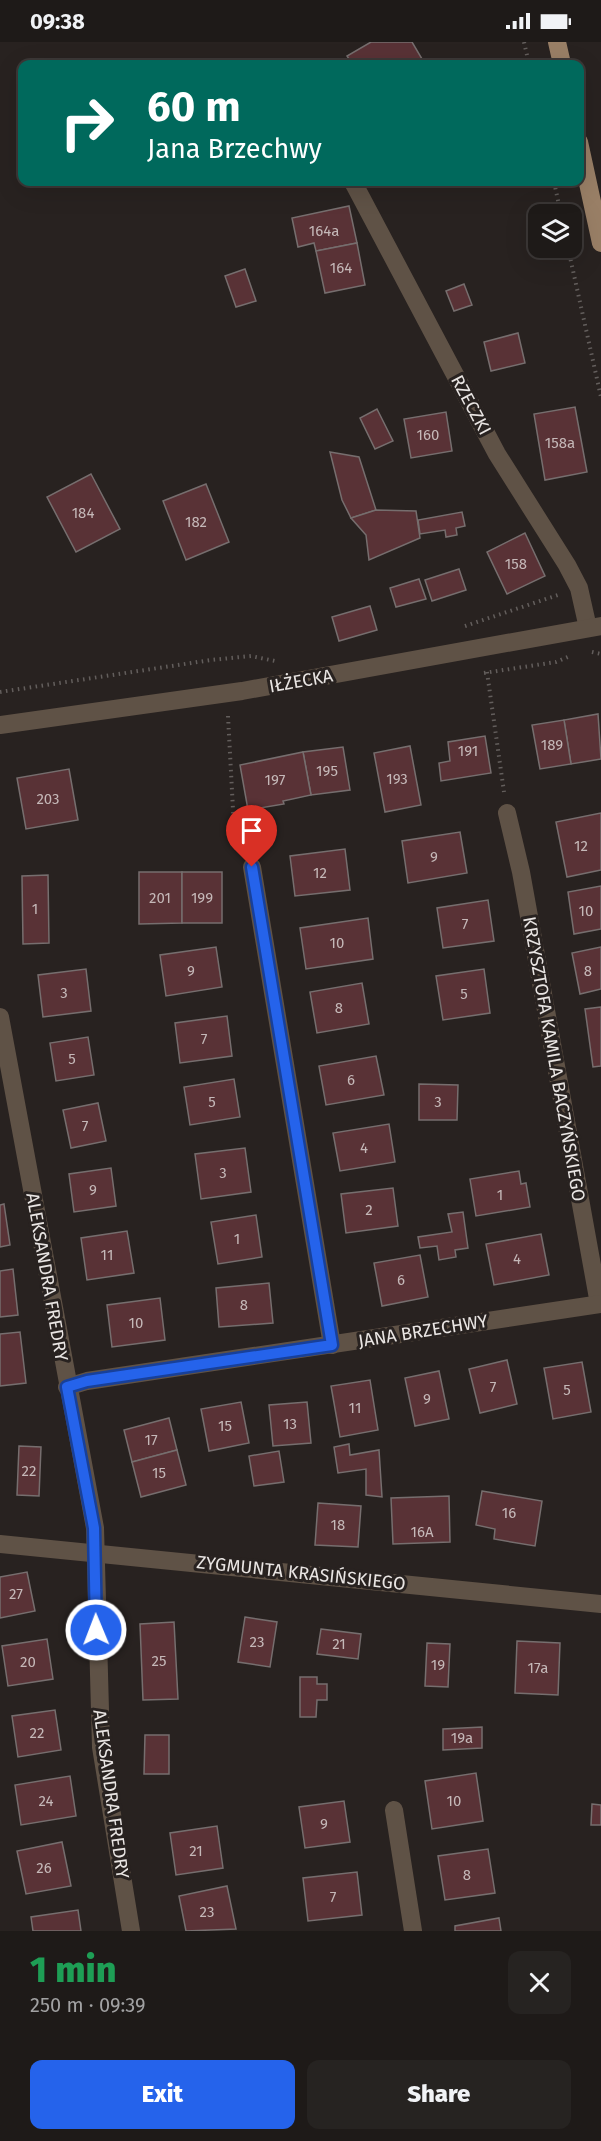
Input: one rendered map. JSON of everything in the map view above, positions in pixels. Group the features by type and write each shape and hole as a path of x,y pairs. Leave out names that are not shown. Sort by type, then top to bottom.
{"main road":[{"path":"557,42 561,60"},
{"path":"584,165 601,243"}],"street":[{"name":"RZECZKI","path":"355,186 497,454 579,588 595,627"},
{"name":"IŁŻECKA","path":"0,725 242,692 595,627"},
{"name":"KRZYSZTOFA KAMILA BACZYŃSKIEGO","path":"507,813 521,872 600,1304"},
{"path":"252,867 332,1345"},
{"name":"ALEKSANDRA FREDRY","path":"0,1017 94,1528 101,1747 131,1931"},
{"name":"JANA BRZECHWY","path":"67,1387 87,1381 600,1304"},
{"name":"ZYGMUNTA KRASIŃSKIEGO","path":"0,1544 601,1604"},
{"path":"394,1810 413,1931"}],"path":[{"path":"524,42 528,60"},
{"path":"555,186 559,204"},
{"path":"570,258 601,397"},
{"path":"459,627 579,588"},
{"path":"0,692 250,656 280,662"},
{"path":"487,672 507,813"},
{"path":"228,716 235,847 252,867"}],"building":[{"path":"371,42 412,42 423,60 350,60 347,56"},
{"path":"349,206 357,243 316,251 314,243 298,247 292,218"},
{"path":"357,243 365,285 325,293 316,251"},
{"path":"245,269 256,301 236,307 225,276"},
{"path":"464,284 472,305 454,311 446,291"},
{"path":"518,333 525,363 491,371 484,342"},
{"path":"575,407 587,472 545,480 534,414"},
{"path":"377,409 393,441 375,449 360,418"},
{"path":"446,412 452,451 411,458 404,419"},
{"path":"330,452 359,457 376,510 351,518 342,500"},
{"path":"91,474 120,529 76,552 47,497"},
{"path":"206,484 229,542 186,560 163,501"},
{"path":"376,510 416,511 420,538 369,560 366,535 351,518"},
{"path":"462,512 465,526 456,528 457,535 446,537 445,530 420,534 418,520"},
{"path":"525,533 545,576 507,594 487,552"},
{"path":"459,569 466,590 432,601 425,580"},
{"path":"419,579 426,599 396,607 390,588"},
{"path":"370,606 377,630 339,641 332,617"},
{"path":"598,714 601,759 571,764 564,720"},
{"path":"564,720 571,764 540,769 532,725"},
{"path":"485,736 491,773 441,781 439,763 450,761 448,742"},
{"path":"410,746 421,805 385,812 374,753"},
{"path":"343,747 350,790 311,795 303,752"},
{"path":"303,752 311,795 283,801 284,804 248,810 240,765"},
{"path":"69,769 78,820 26,829 17,778"},
{"path":"601,813 601,870 567,877 556,822"},
{"path":"460,832 467,873 408,883 402,841"},
{"path":"345,849 350,890 295,896 290,856"},
{"path":"139,872 182,872 182,923 139,924"},
{"path":"182,872 222,872 222,923 182,923"},
{"path":"48,875 49,943 23,944 22,876"},
{"path":"601,886 601,929 574,934 568,892"},
{"path":"488,900 494,941 443,948 437,908"},
{"path":"368,918 373,959 306,969 300,928"},
{"path":"216,947 222,987 166,996 160,955"},
{"path":"601,947 601,989 580,994 572,953"},
{"path":"86,969 91,1011 43,1017 38,975"},
{"path":"484,969 490,1013 443,1020 436,976"},
{"path":"362,983 369,1024 317,1033 310,992"},
{"path":"601,1007 601,1066 593,1067 585,1009"},
{"path":"227,1016 232,1056 180,1063 175,1023"},
{"path":"88,1037 94,1075 56,1081 50,1043"},
{"path":"376,1056 384,1095 326,1105 319,1066"},
{"path":"234,1079 240,1117 190,1125 184,1087"},
{"path":"419,1084 458,1085 457,1120 419,1120"},
{"path":"98,1103 106,1141 71,1148 63,1110"},
{"path":"389,1124 395,1162 340,1171 333,1133"},
{"path":"245,1148 251,1192 201,1199 195,1154"},
{"path":"111,1168 116,1206 74,1212 69,1174"},
{"path":"519,1171 521,1184 526,1183 530,1207 476,1216 470,1179"},
{"path":"393,1188 398,1226 346,1233 341,1194"},
{"path":"4,1204 10,1245 0,1247 0,1205"},
{"path":"463,1212 468,1248 455,1250 456,1257 439,1260 437,1246 420,1248 418,1237 452,1232 448,1214"},
{"path":"256,1215 262,1257 218,1264 211,1222"},
{"path":"127,1231 134,1273 87,1280 81,1238"},
{"path":"541,1234 549,1275 494,1285 486,1244"},
{"path":"420,1255 428,1297 382,1306 374,1263"},
{"path":"13,1269 18,1315 0,1317 0,1271"},
{"path":"269,1283 273,1323 219,1327 216,1288"},
{"path":"160,1298 165,1340 112,1347 107,1305"},
{"path":"20,1332 26,1383 0,1386 0,1334"},
{"path":"507,1360 517,1404 480,1413 469,1369"},
{"path":"582,1362 591,1412 553,1419 544,1368"},
{"path":"439,1371 449,1419 415,1426 405,1378"},
{"path":"370,1380 378,1430 340,1437 331,1386"},
{"path":"241,1402 249,1443 209,1451 201,1409"},
{"path":"307,1402 311,1443 273,1446 269,1405"},
{"path":"169,1418 177,1450 132,1462 124,1430"},
{"path":"349,1444 350,1455 379,1450 382,1497 366,1495 366,1469 338,1473 334,1447"},
{"path":"19,1446 41,1447 39,1496 17,1495"},
{"path":"177,1450 186,1485 141,1497 132,1462"},
{"path":"279,1451 284,1482 254,1486 249,1456"},
{"path":"482,1491 542,1501 535,1546 494,1539 495,1529 476,1525"},
{"path":"449,1496 450,1542 393,1544 391,1498"},
{"path":"318,1503 361,1506 358,1547 315,1545"},
{"path":"27,1572 35,1611 0,1618 0,1577"},
{"path":"245,1617 277,1622 270,1667 238,1662"},
{"path":"174,1622 178,1699 143,1700 140,1624"},
{"path":"321,1629 361,1634 358,1659 317,1654"},
{"path":"47,1639 53,1679 8,1686 2,1646"},
{"path":"517,1641 560,1643 558,1695 515,1693"},
{"path":"427,1643 450,1644 448,1687 425,1686"},
{"path":"300,1677 317,1677 317,1684 327,1684 327,1700 317,1700 316,1717 300,1717"},
{"path":"55,1710 61,1750 18,1757 12,1716"},
{"path":"482,1727 482,1748 443,1750 443,1729"},
{"path":"145,1735 169,1735 169,1774 144,1774"},
{"path":"476,1773 483,1821 432,1829 425,1781"},
{"path":"70,1776 76,1816 21,1825 15,1785"},
{"path":"344,1801 350,1842 305,1848 299,1807"},
{"path":"592,1804 601,1805 601,1825 591,1825"},
{"path":"217,1826 223,1868 176,1875 170,1833"},
{"path":"62,1842 71,1886 26,1894 17,1851"},
{"path":"488,1849 495,1893 445,1900 438,1856"},
{"path":"357,1872 362,1915 308,1921 303,1878"},
{"path":"227,1886 236,1929 186,1931 179,1896"},
{"path":"78,1910 81,1931 33,1931 31,1917"},
{"path":"499,1918 501,1931 455,1931 455,1926"}],"route":[{"path":"96,1630 94,1528 67,1387 87,1381 332,1345 252,867"}]}
